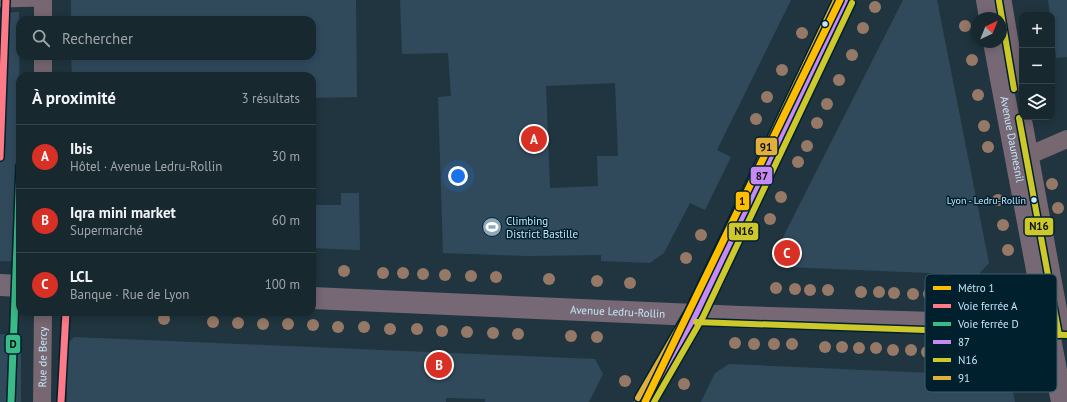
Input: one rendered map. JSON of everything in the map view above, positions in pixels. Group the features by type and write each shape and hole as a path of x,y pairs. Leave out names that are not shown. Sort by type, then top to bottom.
{"main road":[{"path":"645,402 696,314 844,0"},
{"path":"987,0 989,12"},
{"name":"Avenue Daumesnil","path":"996,48 1024,157 1050,274"},
{"path":"0,285 16,286"},
{"name":"Avenue Ledru-Rollin","path":"316,298 740,317 925,323"},
{"name":"Avenue Daumesnil","path":"1057,306 1062,328 1062,402"}],"street":[{"path":"43,1 43,16"},
{"path":"43,60 43,72"},
{"path":"1024,157 1067,140"},
{"name":"Rue de Bercy","path":"42,402 43,316"}],"lane":[{"name":"Avenue Daumesnil","path":"1007,0 1021,84"},
{"path":"0,3 43,1"},
{"name":"Avenue Daumesnil","path":"1024,157 1027,120"}],"building":[{"path":"71,0 356,0 357,97 316,98 316,72 72,72 71,60 316,60 316,16 71,16"},
{"path":"400,0 791,0 717,150 731,157 705,210 690,203 664,253 650,263 601,261 601,255 526,256 443,253 438,97 451,96 448,53 402,54","holes":["615,83 618,156 597,156 598,186 550,188 546,86"]},
{"path":"903,0 937,0 989,263 979,274 784,267 775,253"},
{"path":"1048,0 1067,0 1067,57 1056,58 1055,12 1050,12"},
{"path":"19,12 19,16 16,16 16,60 19,60 19,72 16,72 16,262 0,261 0,13"},
{"path":"341,193 359,193 360,250 316,248 316,205 341,205"},
{"path":"0,334 14,335 21,342 21,402 0,402"},
{"path":"74,337 595,359 603,374 589,402 485,402 485,399 446,398 446,402 67,402 67,344"},
{"path":"729,364 925,373 925,392 1013,392 1015,402 701,402 715,373"}],"metro line":[{"name":"1","path":"645,402 840,0"}],"rail line":[{"name":"A","path":"0,157 6,0"},
{"name":"D","path":"11,402 16,271"},
{"name":"A","path":"61,402 66,316"}],"transit line":[{"name":"91","path":"638,398 689,310 836,0"},
{"name":"87","path":"645,402 696,314 845,0"},
{"name":"N16","path":"999,1 1014,89"},
{"name":"N16","path":"654,402 703,317 852,3"},
{"name":"N16","path":"1019,120 1048,274"},
{"name":"N16","path":"696,322 925,330"},
{"name":"N16","path":"1057,324 1059,335"},
{"name":"N16","path":"1057,335 1067,335"}],"place":[{"name":"Ibis","path":"534,139"},
{"name":"Lyon - Ledru-Rollin","path":"1034,200"},
{"name":"Climbing District Bastille","path":"492,227"},
{"name":"LCL","path":"787,253"},
{"name":"Iqra mini market","path":"439,365"}]}
